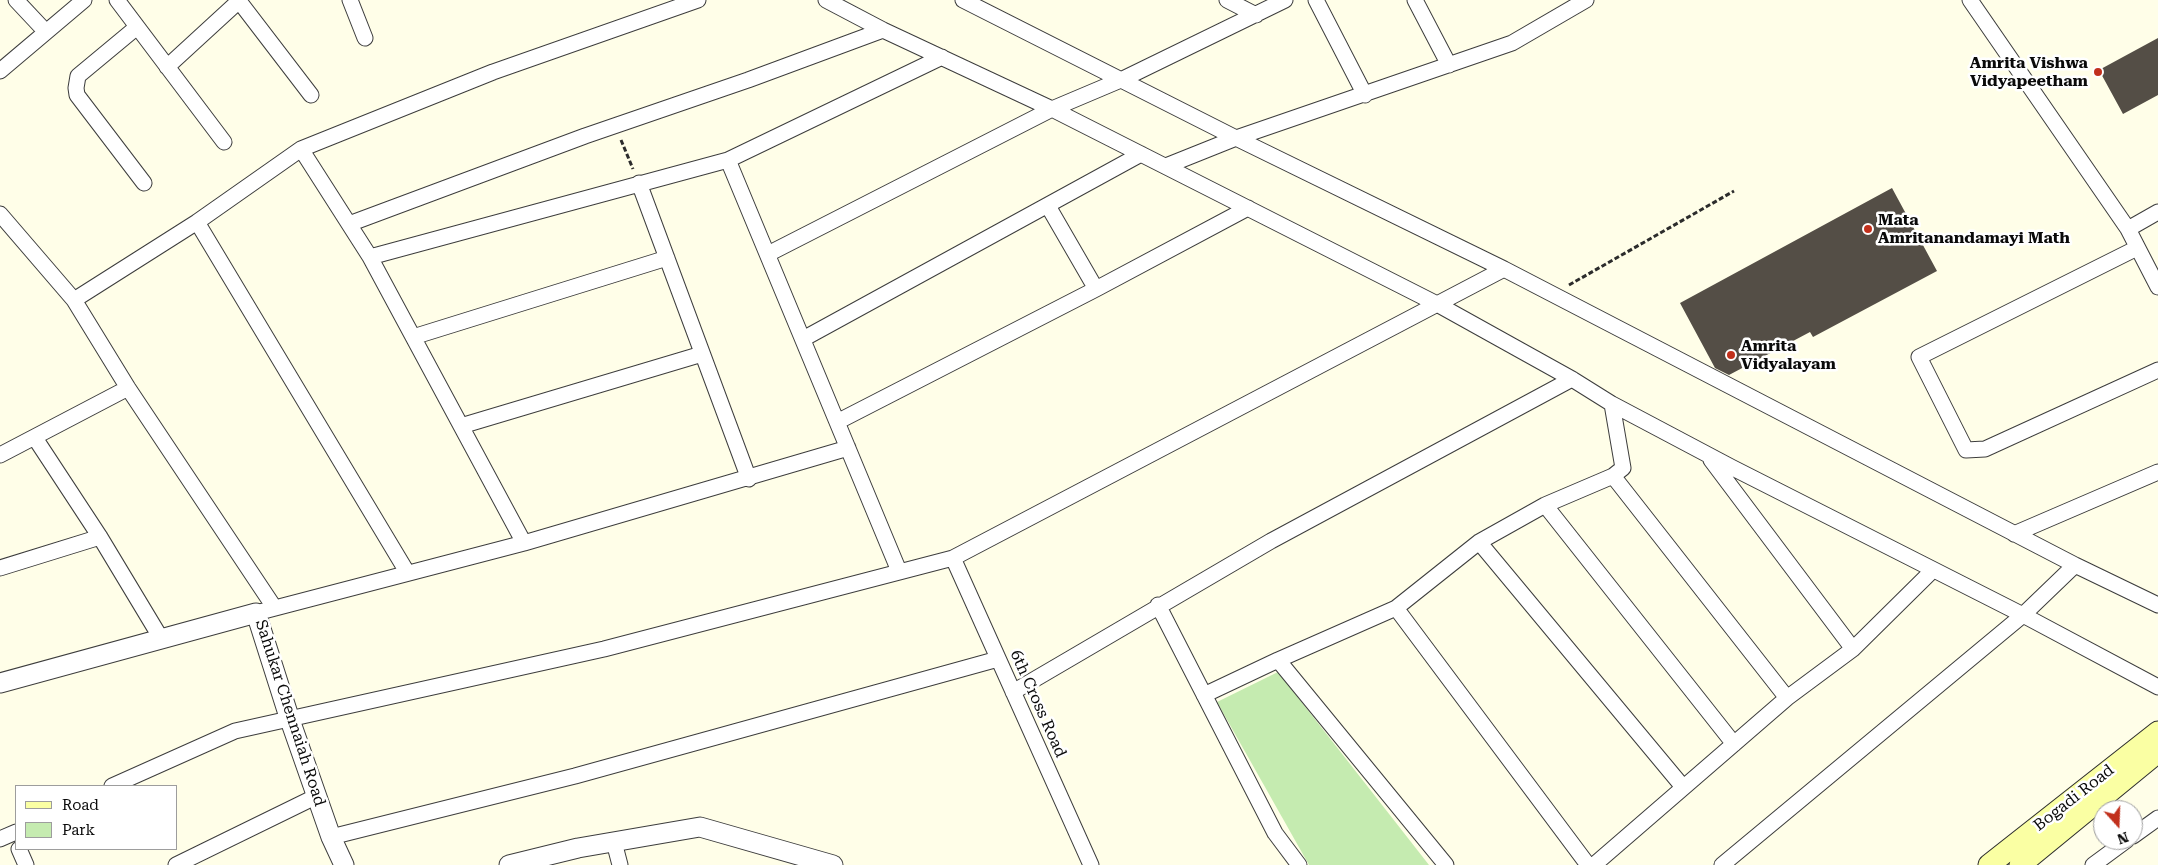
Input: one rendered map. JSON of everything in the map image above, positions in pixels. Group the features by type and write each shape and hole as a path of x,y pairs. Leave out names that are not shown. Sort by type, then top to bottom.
{"main road":[{"name":"Bogadi Road","path":"1989,865 2158,732"},
{"name":"Bogadi Road","path":"2020,865 2158,752"}],"street":[{"path":"16,0 46,32"},
{"path":"0,71 84,0"},
{"path":"117,0 224,142"},
{"path":"350,0 364,38"},
{"path":"74,300 197,222 301,149 493,72 698,0"},
{"path":"826,0 883,30 1052,108 1436,304 1572,379 1612,404 2023,615 2158,687"},
{"path":"963,0 1123,79 1236,138 1504,269 2014,534 2158,604"},
{"path":"1227,0 1256,15"},
{"path":"768,254 1052,108 1123,79 1285,0"},
{"path":"1316,0 1365,95"},
{"path":"1415,0 1449,65"},
{"path":"1166,166 1236,138 1512,43 1586,0"},
{"path":"1970,0 2128,229 2158,287"},
{"path":"167,67 240,1 311,95"},
{"path":"137,27 78,76 76,88 77,95 144,183"},
{"path":"349,224 615,125 748,80 883,30"},
{"path":"370,257 728,160 942,56"},
{"path":"301,149 370,257 524,543"},
{"path":"803,339 1141,154"},
{"path":"728,160 899,571"},
{"path":"639,183 749,478"},
{"path":"1048,206 1096,289"},
{"path":"837,422 1096,289 1248,208"},
{"path":"2128,229 2158,212"},
{"path":"0,214 74,300 265,610 524,543 848,448"},
{"path":"197,222 407,572"},
{"path":"2137,248 1919,357 1966,450 1985,449 2158,370"},
{"path":"413,337 667,258"},
{"path":"114,785 235,731 604,649 953,558 1504,269"},
{"path":"461,426 702,354"},
{"path":"1013,692 1271,541 1572,379"},
{"path":"0,455 128,388"},
{"path":"1204,695 1396,608 1479,542 1545,505 1613,476 1623,468 1612,404"},
{"path":"35,438 100,537 162,640"},
{"path":"1707,454 1853,649"},
{"path":"2014,534 2158,472"},
{"path":"1613,476 1787,698"},
{"path":"1545,505 1734,744"},
{"path":"0,568 100,537"},
{"path":"1479,542 1682,788"},
{"name":"6th Cross Road","path":"953,558 1090,865"},
{"path":"1722,865 2023,615 2075,565"},
{"path":"1594,865 1787,698 1853,649 1933,570"},
{"path":"1158,606 1275,832 1299,865"},
{"path":"1396,608 1588,865"},
{"name":"Sahukar Chennaiah Road","path":"0,684 265,610 290,720 331,837 344,865"},
{"path":"331,837 575,776 998,659"},
{"path":"1278,660 1446,865"},
{"path":"176,865 317,796"},
{"path":"2143,829 2158,818"},
{"path":"509,865 578,848 700,827 834,865"},
{"path":"614,842 620,865"},
{"path":"19,850 26,865"},
{"path":"2093,865 2114,850"}],"path":[{"path":"615,125 639,183"},
{"path":"1553,294 1734,190"}],"green space":[{"path":"1278,672 1429,865 1309,865 1217,702"}],"building":[{"path":"2158,38 2158,95 2123,114 2099,70"},
{"path":"1892,188 1937,271 1813,337 1810,332 1729,375 1715,368 1680,303"}],"place":[{"name":"Amrita Vishwa Vidyapeetham","path":"2098,72"},
{"name":"Mata Amritanandamayi Math","path":"1868,229"},
{"name":"Amrita Vidyalayam","path":"1731,355"}]}
